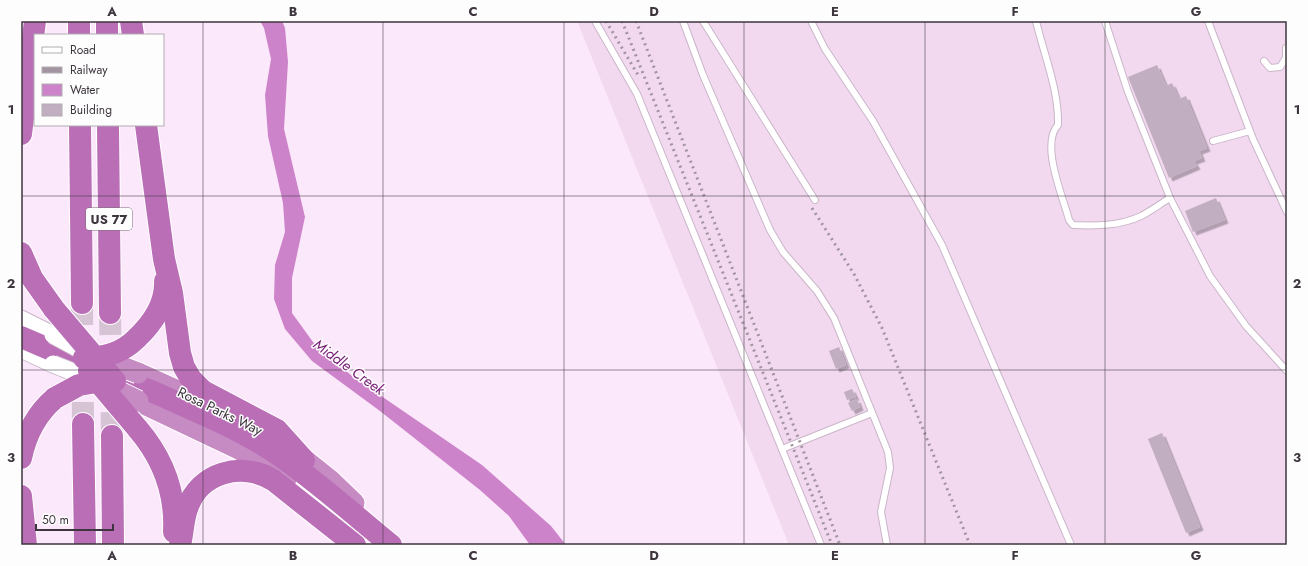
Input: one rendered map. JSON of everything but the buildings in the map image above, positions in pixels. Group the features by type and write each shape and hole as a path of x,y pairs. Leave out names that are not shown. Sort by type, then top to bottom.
{"highway":[{"path":"22,123 35,21"},
{"path":"79,21 79,34"},
{"path":"107,21 107,34"},
{"path":"131,21 133,34"},
{"name":"US 77","path":"80,126 82,303"},
{"name":"US 77","path":"108,126 110,313"},
{"path":"21,337 53,350 86,358 118,352 136,339 148,327 161,304 165,286 164,259 146,126"},
{"path":"21,253 32,278 86,358 106,381 155,452 168,483 174,511 173,545"},
{"path":"164,259 172,293 180,353 184,367 191,379 208,394 277,430 304,460"},
{"name":"Rosa Parks Way","path":"86,358 138,386 229,444 268,466 313,500 356,545"},
{"path":"21,458 32,425 42,411 55,398 72,388 106,381 138,386 214,419 269,449 317,484 391,545"},
{"name":"Rosa Parks Way","path":"138,386 248,423 304,460 347,496 391,545"},
{"path":"83,424 85,545"},
{"path":"112,436 113,545"},
{"path":"180,545 187,509 199,489 215,476 238,470 255,472 273,480 356,545"},
{"path":"21,496 26,545"}],"main road":[{"path":"21,319 53,350 106,381"},
{"path":"21,349 53,350"}],"lane":[{"path":"595,21 637,94 820,545"},
{"path":"683,21 703,75 770,230 782,252 817,292 834,318 888,452 890,468 881,512 887,545"},
{"path":"703,21 815,200"},
{"path":"811,21 825,49 877,128 942,244 1071,545"},
{"path":"1036,21 1054,91 1058,115 1058,125 1053,130 1050,139 1051,155 1069,220 1074,225 1103,226 1124,222 1141,216 1170,198"},
{"path":"1105,21 1128,92 1170,198 1210,276 1246,326 1287,371"},
{"path":"1208,21 1250,131 1287,212"},
{"path":"1264,61 1270,68 1280,67 1286,58 1286,48"},
{"path":"1213,141 1250,131"},
{"path":"782,449 872,412"}],"shaded area":[{"path":"577,21 1287,21 1287,545 789,545"}],"water":[{"path":"260,21 282,21 285,28 288,62 284,129 305,217 292,278 292,313 313,342 352,376 482,465 551,526 566,545 530,545 509,516 480,490 380,411 312,361 285,329 274,299 275,265 285,232 283,203 268,136 265,95 271,59 264,28"}],"tunnel":[{"path":"82,303 83,424"},
{"path":"110,313 112,436"}],"railway":[{"path":"606,21 638,75"},
{"path":"622,21 832,545"},
{"path":"636,21 840,545"},
{"path":"812,208 854,274 882,328 970,545"}],"water label":[{"name":"Middle Creek","path":"349,367"}]}
